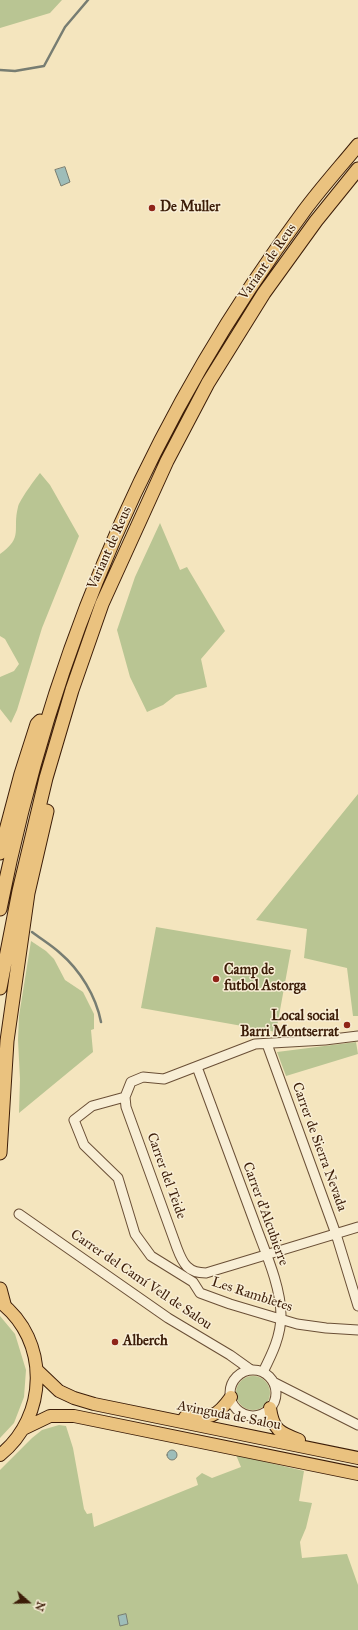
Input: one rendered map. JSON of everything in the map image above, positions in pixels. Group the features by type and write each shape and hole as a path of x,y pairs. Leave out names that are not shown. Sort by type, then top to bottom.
{"highway":[{"name":"Variant de Reus","path":"0,909 31,776 51,709 88,601 116,533 153,453 196,375 252,284 300,216 358,145"},
{"name":"Variant de Reus","path":"0,988 18,891 46,778 72,690 102,604 167,461 208,383 264,293 316,220 358,169"},
{"path":"0,1154 7,1041 28,893 55,780 102,604"},
{"path":"0,854 21,774 37,724 51,709"},
{"path":"0,1289 2,1303"}],"main road":[{"path":"0,1455 12,1445 23,1429 35,1400 37,1385 35,1357 25,1331 16,1317 2,1303"},
{"name":"Avinguda de Salou","path":"37,1370 59,1391 74,1398 94,1404 358,1458"},
{"path":"150,1416 211,1417 222,1409 231,1396"},
{"path":"273,1404 272,1419 277,1430 330,1452"},
{"path":"23,1429 50,1416 60,1415 95,1420 358,1474"}],"street":[{"path":"197,1067 256,1044 326,1040 358,1036"},
{"name":"Carrer de Sierra Nevada","path":"267,1044 355,1285 358,1306"},
{"name":"Carrer del Teide","path":"197,1067 164,1079 143,1077 130,1082 125,1097 126,1107 177,1248 183,1263 198,1273 206,1273 266,1255"},
{"name":"Carrer d'Alcubierre","path":"197,1067 266,1255 280,1298 280,1330 274,1350 263,1372"},
{"name":"Les Rambletes","path":"125,1097 92,1106 74,1120 84,1145 118,1178 135,1234 151,1256 193,1282 200,1293 230,1304 297,1324 358,1330"},
{"name":"Carrer del Camí Vell de Salou","path":"19,1214 168,1318 230,1355 242,1374"},
{"path":"266,1255 358,1227"},
{"path":"230,1355 252,1370 263,1372 273,1382 358,1425"},
{"path":"252,1370 242,1374 235,1380 231,1388 231,1396 237,1408 246,1415 257,1416 262,1414 283,1394 300,1395"},
{"path":"273,1382 276,1394 273,1404"}],"green space":[{"path":"0,0 62,0 50,13 0,28"},
{"path":"40,473 50,485 79,536 42,628 17,710 11,723 0,709 0,677 14,671 19,664 5,639 0,636 0,554 12,543 15,538 16,515 19,504"},
{"path":"160,523 180,570 187,567 225,631 201,659 207,687 176,695 163,705 147,712 130,677 117,630 135,577"},
{"path":"358,794 358,1016 353,1016 347,968 304,958 307,929 256,920"},
{"name":"Camp de futbol Astorga","path":"156,927 291,950 276,1032 141,1008"},
{"path":"31,941 46,951 54,959 65,980 83,992 94,1014 94,1029 91,1030 93,1052 19,1113 19,1016"},
{"path":"356,1042 358,1054 286,1076 277,1052"},
{"path":"0,1316 15,1334 26,1370 24,1397 14,1423 0,1438"},
{"path":"253,1376 265,1381 270,1393 265,1405 253,1410 241,1405 236,1393 241,1381"},
{"path":"59,1425 66,1426 73,1448 84,1509 87,1514 92,1513 94,1527 198,1485 196,1478 202,1473 212,1478 241,1467 236,1455 304,1471 299,1501 312,1503 306,1528 300,1542 302,1558 347,1554 358,1585 358,1630 0,1630 0,1470 42,1430"}],"water":[{"path":"65,167 70,182 61,186 55,170"},
{"path":"172,1450 177,1455 172,1460 167,1455"},
{"path":"126,1614 128,1624 120,1626 118,1616"}],"waterway":[{"path":"0,70 15,71 44,66 65,27 88,0"},
{"path":"32,932 53,947 74,967 91,993 99,1012 101,1022"}],"place":[{"name":"De Muller","path":"152,208"},
{"name":"Camp de futbol Astorga","path":"216,979"},
{"name":"Local social Barri Montserrat","path":"347,1025"},
{"name":"Alberch","path":"115,1342"}]}
